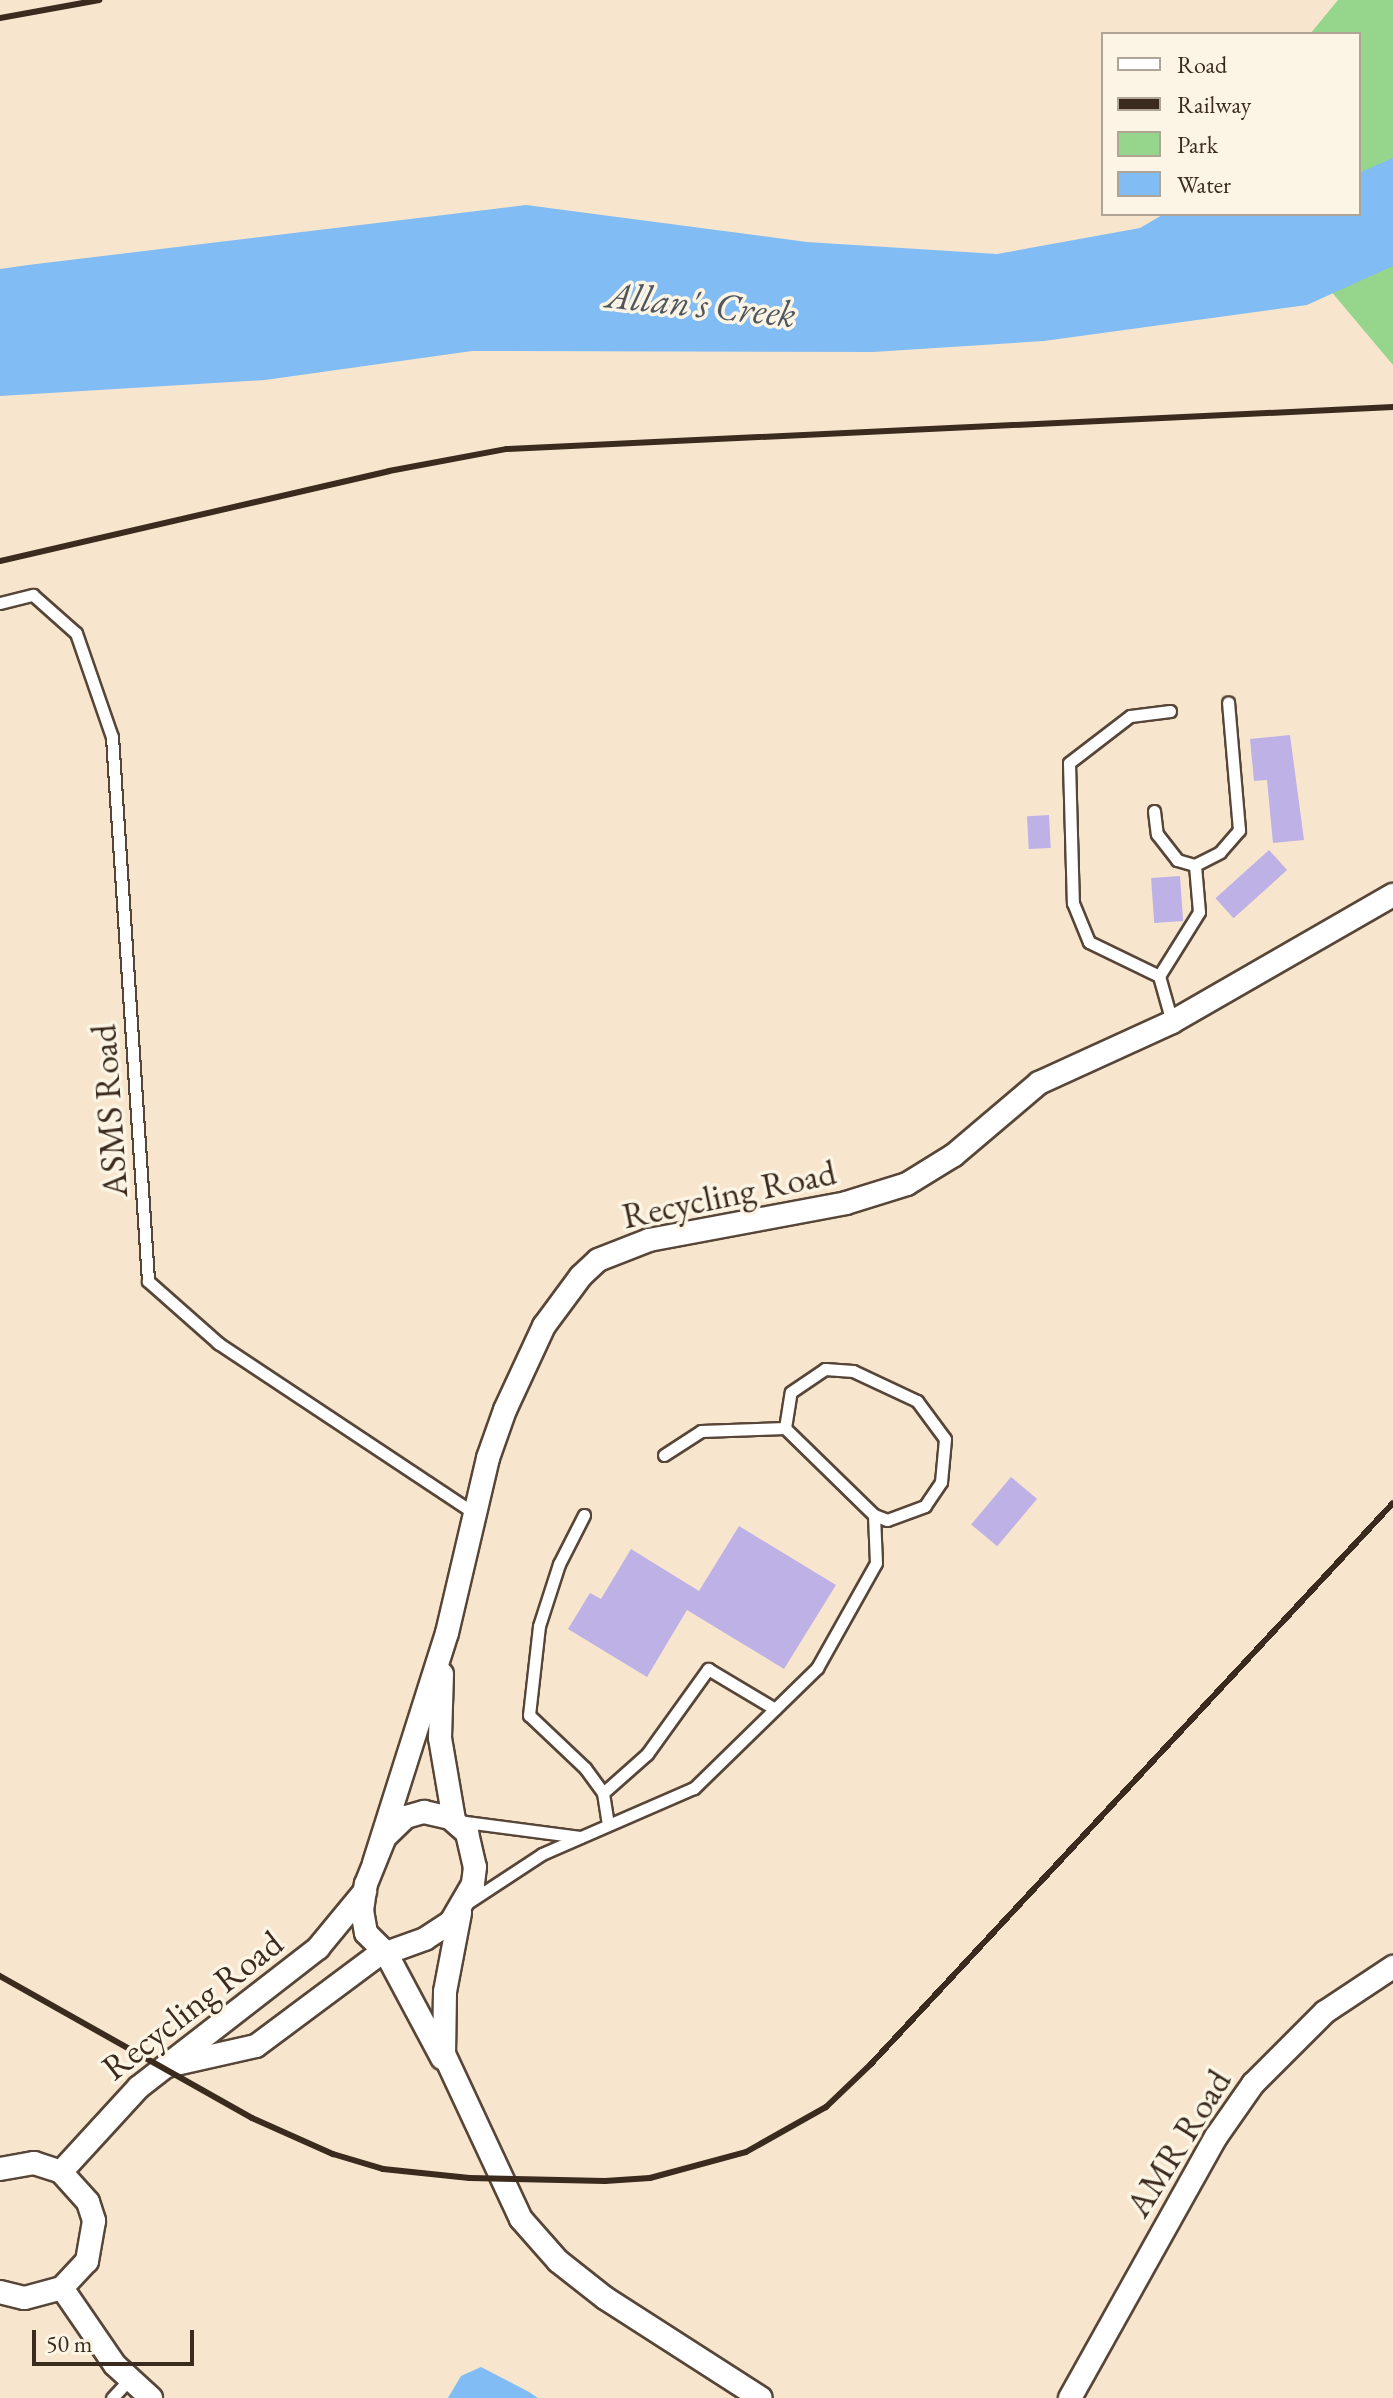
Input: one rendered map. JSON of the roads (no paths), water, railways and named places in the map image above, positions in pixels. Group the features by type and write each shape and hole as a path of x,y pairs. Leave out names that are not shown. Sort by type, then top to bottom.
{"street":[{"name":"Recycling Road","path":"374,1863 447,1633 488,1458 526,1359 561,1301 598,1260 660,1238 894,1190 954,1155 1039,1083 1172,1022 1393,895"},
{"path":"447,1633 439,1720 456,1820 471,1841 475,1867 463,1909 442,2022 447,2066"},
{"path":"456,1820 432,1812 406,1817 385,1837 365,1891 366,1933 384,1953 447,2066 501,2185 539,2241 605,2298 761,2398"},
{"name":"Recycling Road","path":"61,2172 112,2113 162,2067 299,1964 365,1891"},
{"path":"162,2067 256,2046 384,1953 425,1939 463,1909"},
{"name":"AMR Road","path":"1070,2398 1216,2137 1253,2084 1325,2012 1393,1967"},
{"path":"0,2292 24,2298 62,2288 87,2261 94,2221 83,2193 61,2172 34,2163 2,2162"},
{"path":"62,2288 129,2380 151,2398"}],"lane":[{"name":"ASMS Road","path":"0,603 33,595 76,633 112,737 148,1281 218,1343 475,1514"},
{"path":"1154,811 1157,834 1177,860 1195,865 1220,852 1239,830 1228,702"},
{"path":"1159,976 1089,942 1073,903 1069,763 1130,716 1170,711"},
{"path":"1172,1022 1159,976 1199,912 1195,865"},
{"path":"664,1455 701,1431 785,1428 874,1515 887,1520 925,1506 941,1482 945,1439 917,1401 853,1371 825,1369 791,1392 785,1428"},
{"path":"584,1515 559,1564 539,1626 529,1715 585,1768 603,1793 608,1825"},
{"path":"463,1909 513,1870 580,1837 694,1788 817,1668 876,1563 874,1515"},
{"path":"603,1793 647,1754 708,1669 775,1709"},
{"path":"456,1820 580,1837"},
{"path":"112,2398 129,2380"}],"water":[{"name":"Allan's Creek","path":"1393,158 1393,266 1307,305 1044,341 873,352 472,351 265,380 0,396 0,269 526,205 807,242 997,254 1140,228 1161,216 1361,216 1361,172"},
{"path":"481,2367 538,2398 448,2398 461,2376"}],"railway":[{"path":"0,18 99,0"},
{"path":"0,561 389,471 507,449 1393,407"},
{"path":"0,1976 252,2118 333,2154 383,2169 470,2178 605,2181 650,2178 746,2152 826,2107 871,2064 1393,1503"}]}
